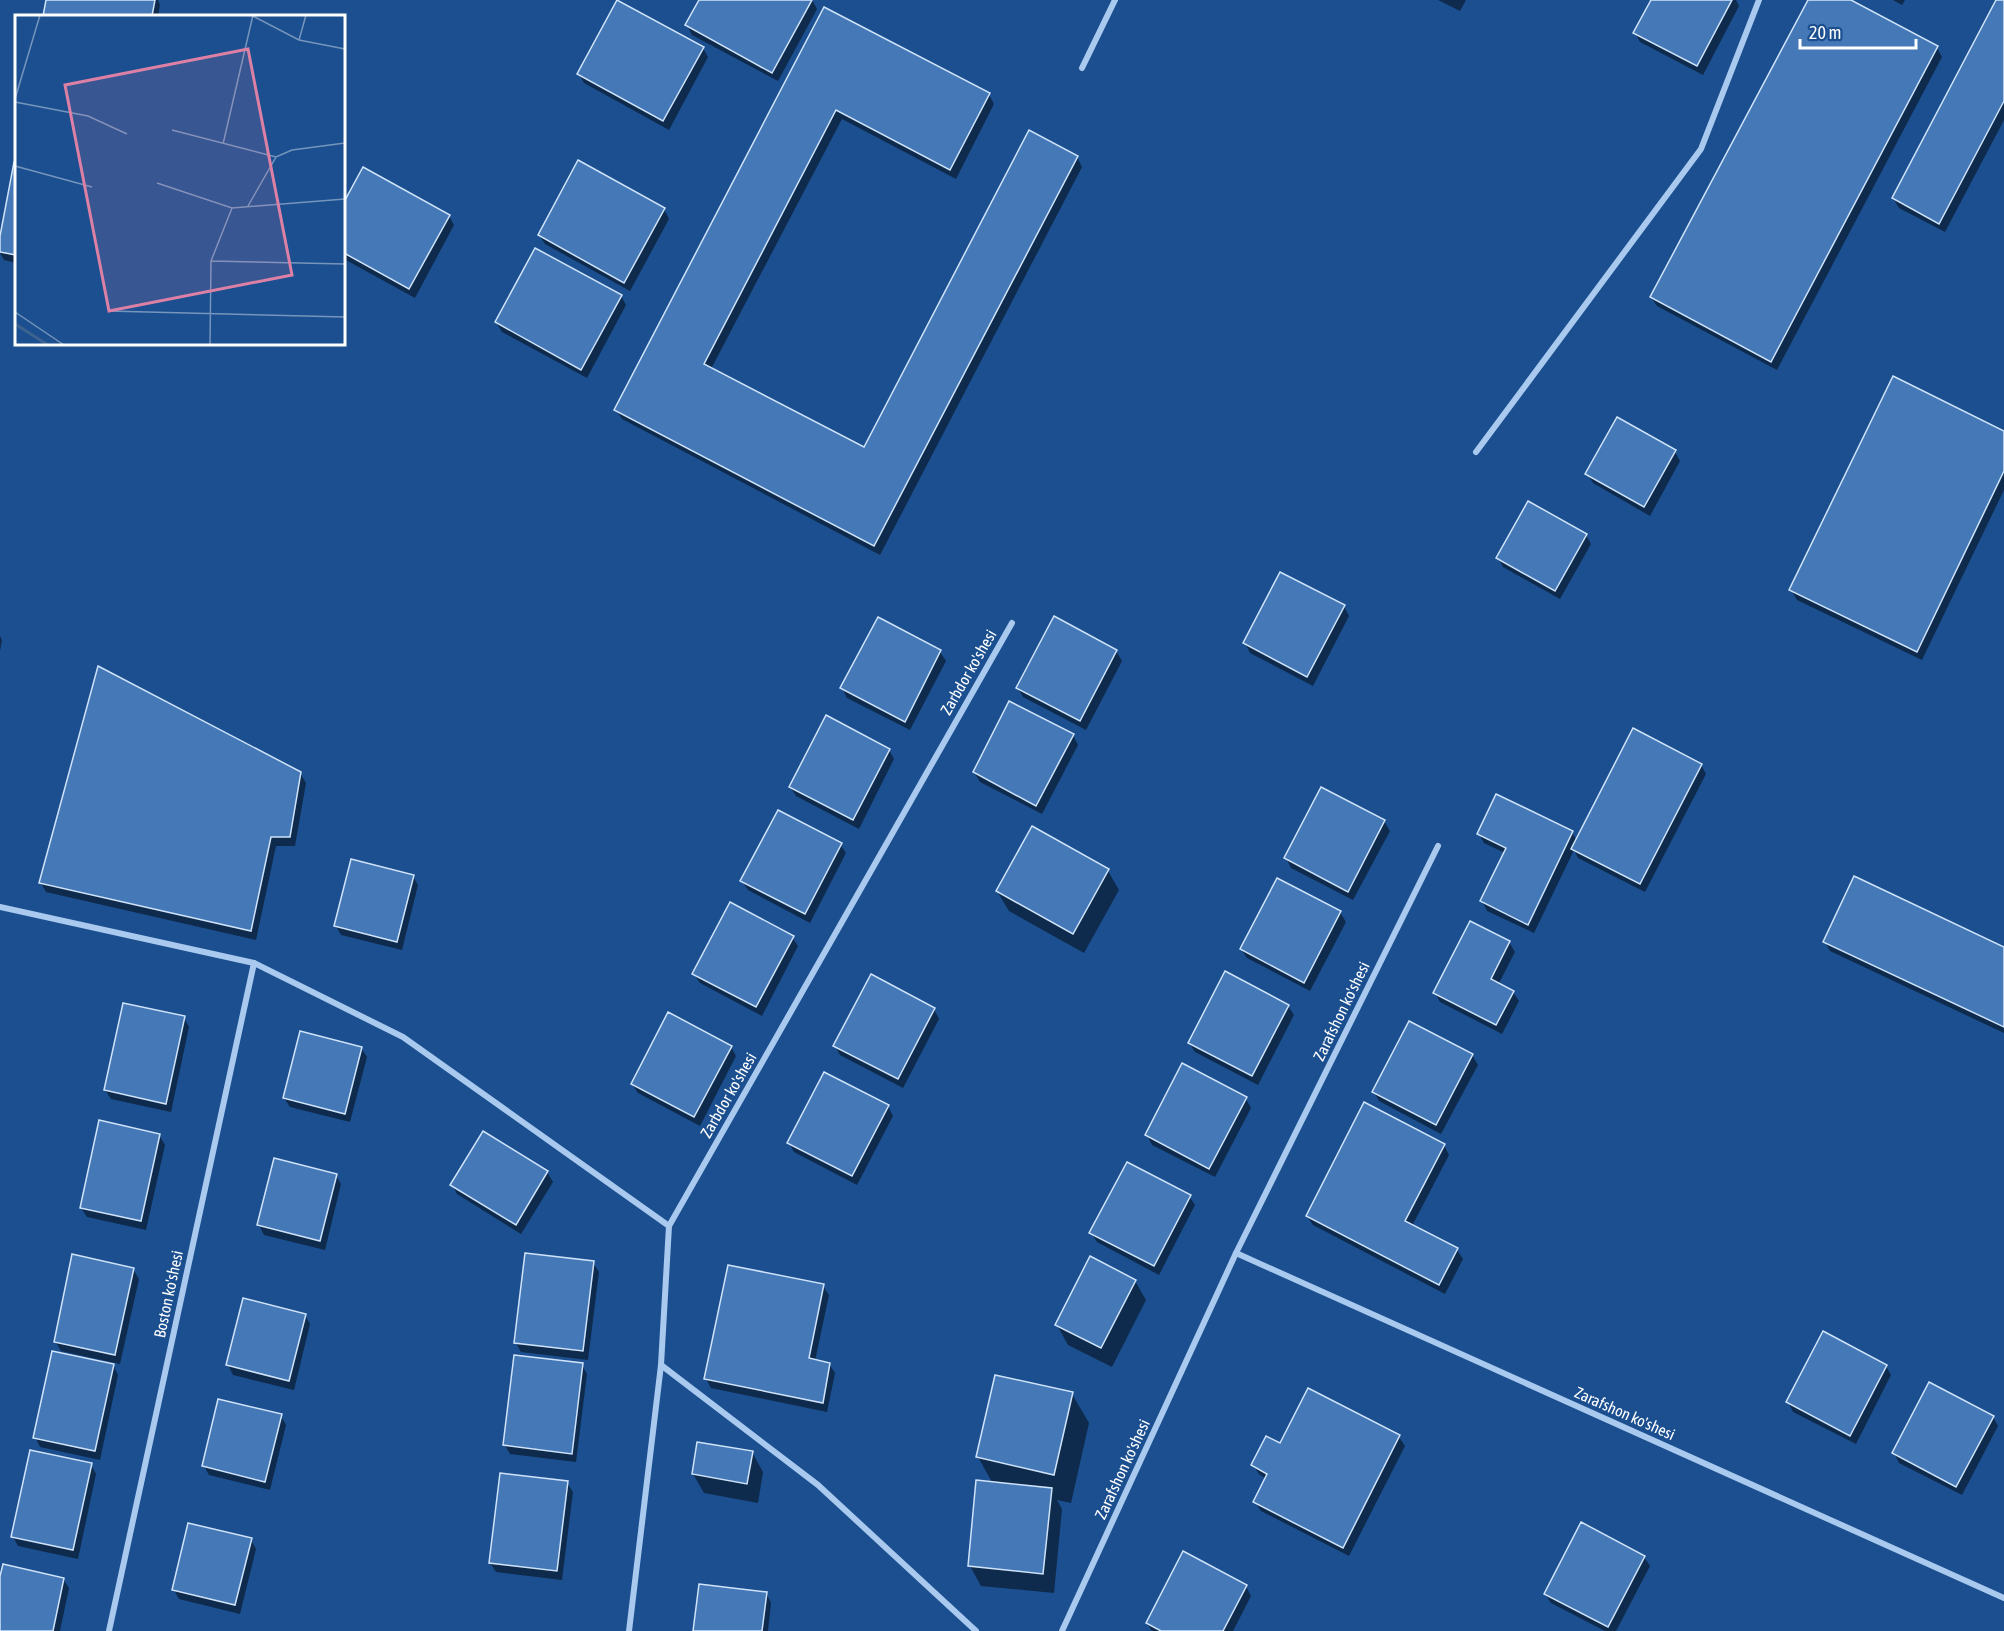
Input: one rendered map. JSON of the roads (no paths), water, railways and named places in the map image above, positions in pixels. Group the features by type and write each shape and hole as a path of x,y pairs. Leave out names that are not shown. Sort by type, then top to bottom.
{"street":[{"path":"1082,68 1115,0"},
{"path":"1476,452 1701,149 1759,0"},
{"name":"Zarbdor ko'shesi","path":"629,1631 661,1365 669,1226 1012,623"},
{"name":"Zarafshon ko'shesi","path":"1062,1631 1236,1253 1438,846"},
{"path":"0,907 254,963 403,1036 669,1226"},
{"name":"Boston ko'shesi","path":"109,1631 254,963"},
{"name":"Zarafshon ko'shesi","path":"1236,1253 2004,1598"},
{"path":"661,1365 818,1485 976,1631"}]}
